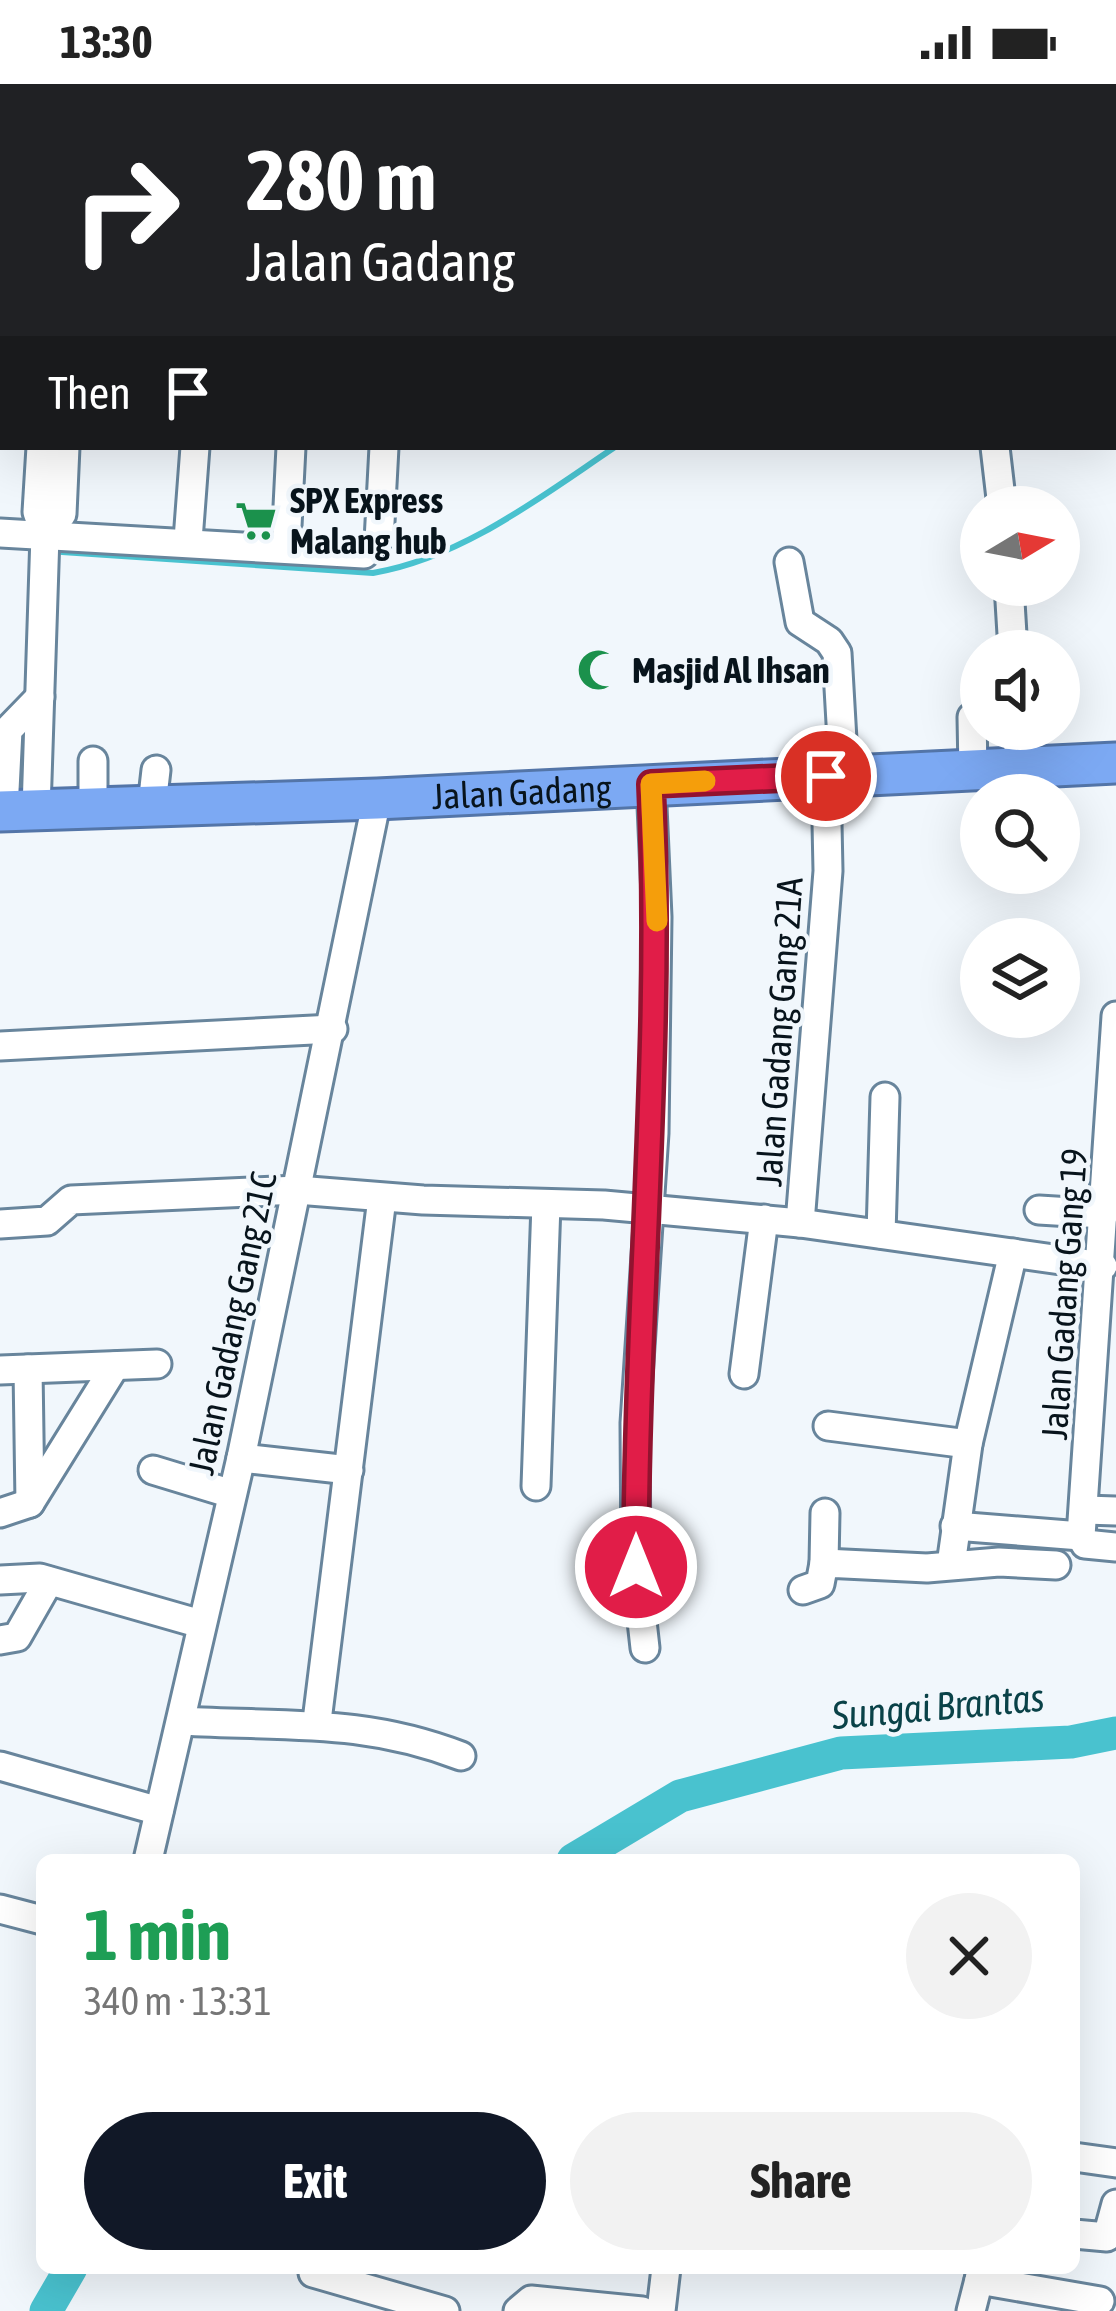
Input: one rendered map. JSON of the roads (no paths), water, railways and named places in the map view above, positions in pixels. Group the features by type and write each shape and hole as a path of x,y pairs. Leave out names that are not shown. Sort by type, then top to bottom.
{"highway":[{"name":"Jalan Gadang","path":"13,810 93,808 154,788 377,799 1116,763"}],"street":[{"path":"13,810 40,697 45,535 37,512 41,450"},
{"path":"45,535 62,514 64,450"},
{"path":"188,540 195,450"},
{"path":"286,546 291,450"},
{"path":"0,532 364,554 375,550 384,450"},
{"path":"995,450 1000,486"},
{"name":"Jalan Gadang Gang 21A","path":"789,562 800,622 837,653 835,775 800,1223"},
{"path":"973,750 973,771"},
{"path":"1018,750 1019,769"},
{"path":"93,761 93,808"},
{"path":"645,1648 636,1567 635,1424 656,986 651,784"},
{"name":"Jalan Gadang Gang 21C","path":"149,1854 242,1458 377,799"},
{"name":"Jalan Gadang Gang 19","path":"1083,1523 1103,1453 1103,1266 1116,1016"},
{"path":"0,1046 333,1029"},
{"path":"881,1234 885,1097"},
{"path":"0,1224 47,1220 71,1200 297,1190 382,1198 648,1208 800,1223 1103,1266"},
{"path":"316,1721 382,1198"},
{"path":"1040,1210 1109,1198"},
{"path":"536,1486 546,1204"},
{"path":"744,1374 764,1219"},
{"path":"951,1565 968,1444 1012,1253"},
{"path":"29,1503 14,1370 157,1364"},
{"path":"0,1513 29,1503 115,1366"},
{"path":"828,1426 968,1444"},
{"path":"242,1458 349,1470"},
{"path":"153,1470 232,1494"},
{"path":"955,1526 1083,1523 1116,1511"},
{"path":"803,1589 820,1584 825,1513"},
{"path":"1083,1523 1085,1544 1116,1547"},
{"path":"824,1563 1056,1565"},
{"path":"0,1580 25,1576 49,1581 201,1624"},
{"path":"0,1660 9,1638 49,1581"},
{"path":"182,1721 316,1721 411,1736 461,1756"},
{"path":"0,1766 159,1811"},
{"path":"0,1909 36,1918"},
{"path":"1080,2158 1116,2163"},
{"path":"1080,2235 1107,2237 1116,2204"},
{"path":"317,2274 445,2311"},
{"path":"661,2311 665,2274"},
{"path":"971,2311 980,2274 1100,2301"},
{"path":"530,2306 642,2311"}],"waterway":[{"path":"62,552 373,573 438,554 469,539 611,450"},
{"name":"Sungai Brantas","path":"583,1854 680,1796 841,1753 1071,1742 1116,1733"},
{"name":"Sungai Brantas","path":"46,2311 68,2274"}],"place":[{"name":"SPX Express Malang hub","path":"256,521"},
{"name":"Masjid Al Ihsan","path":"598,670"}]}
